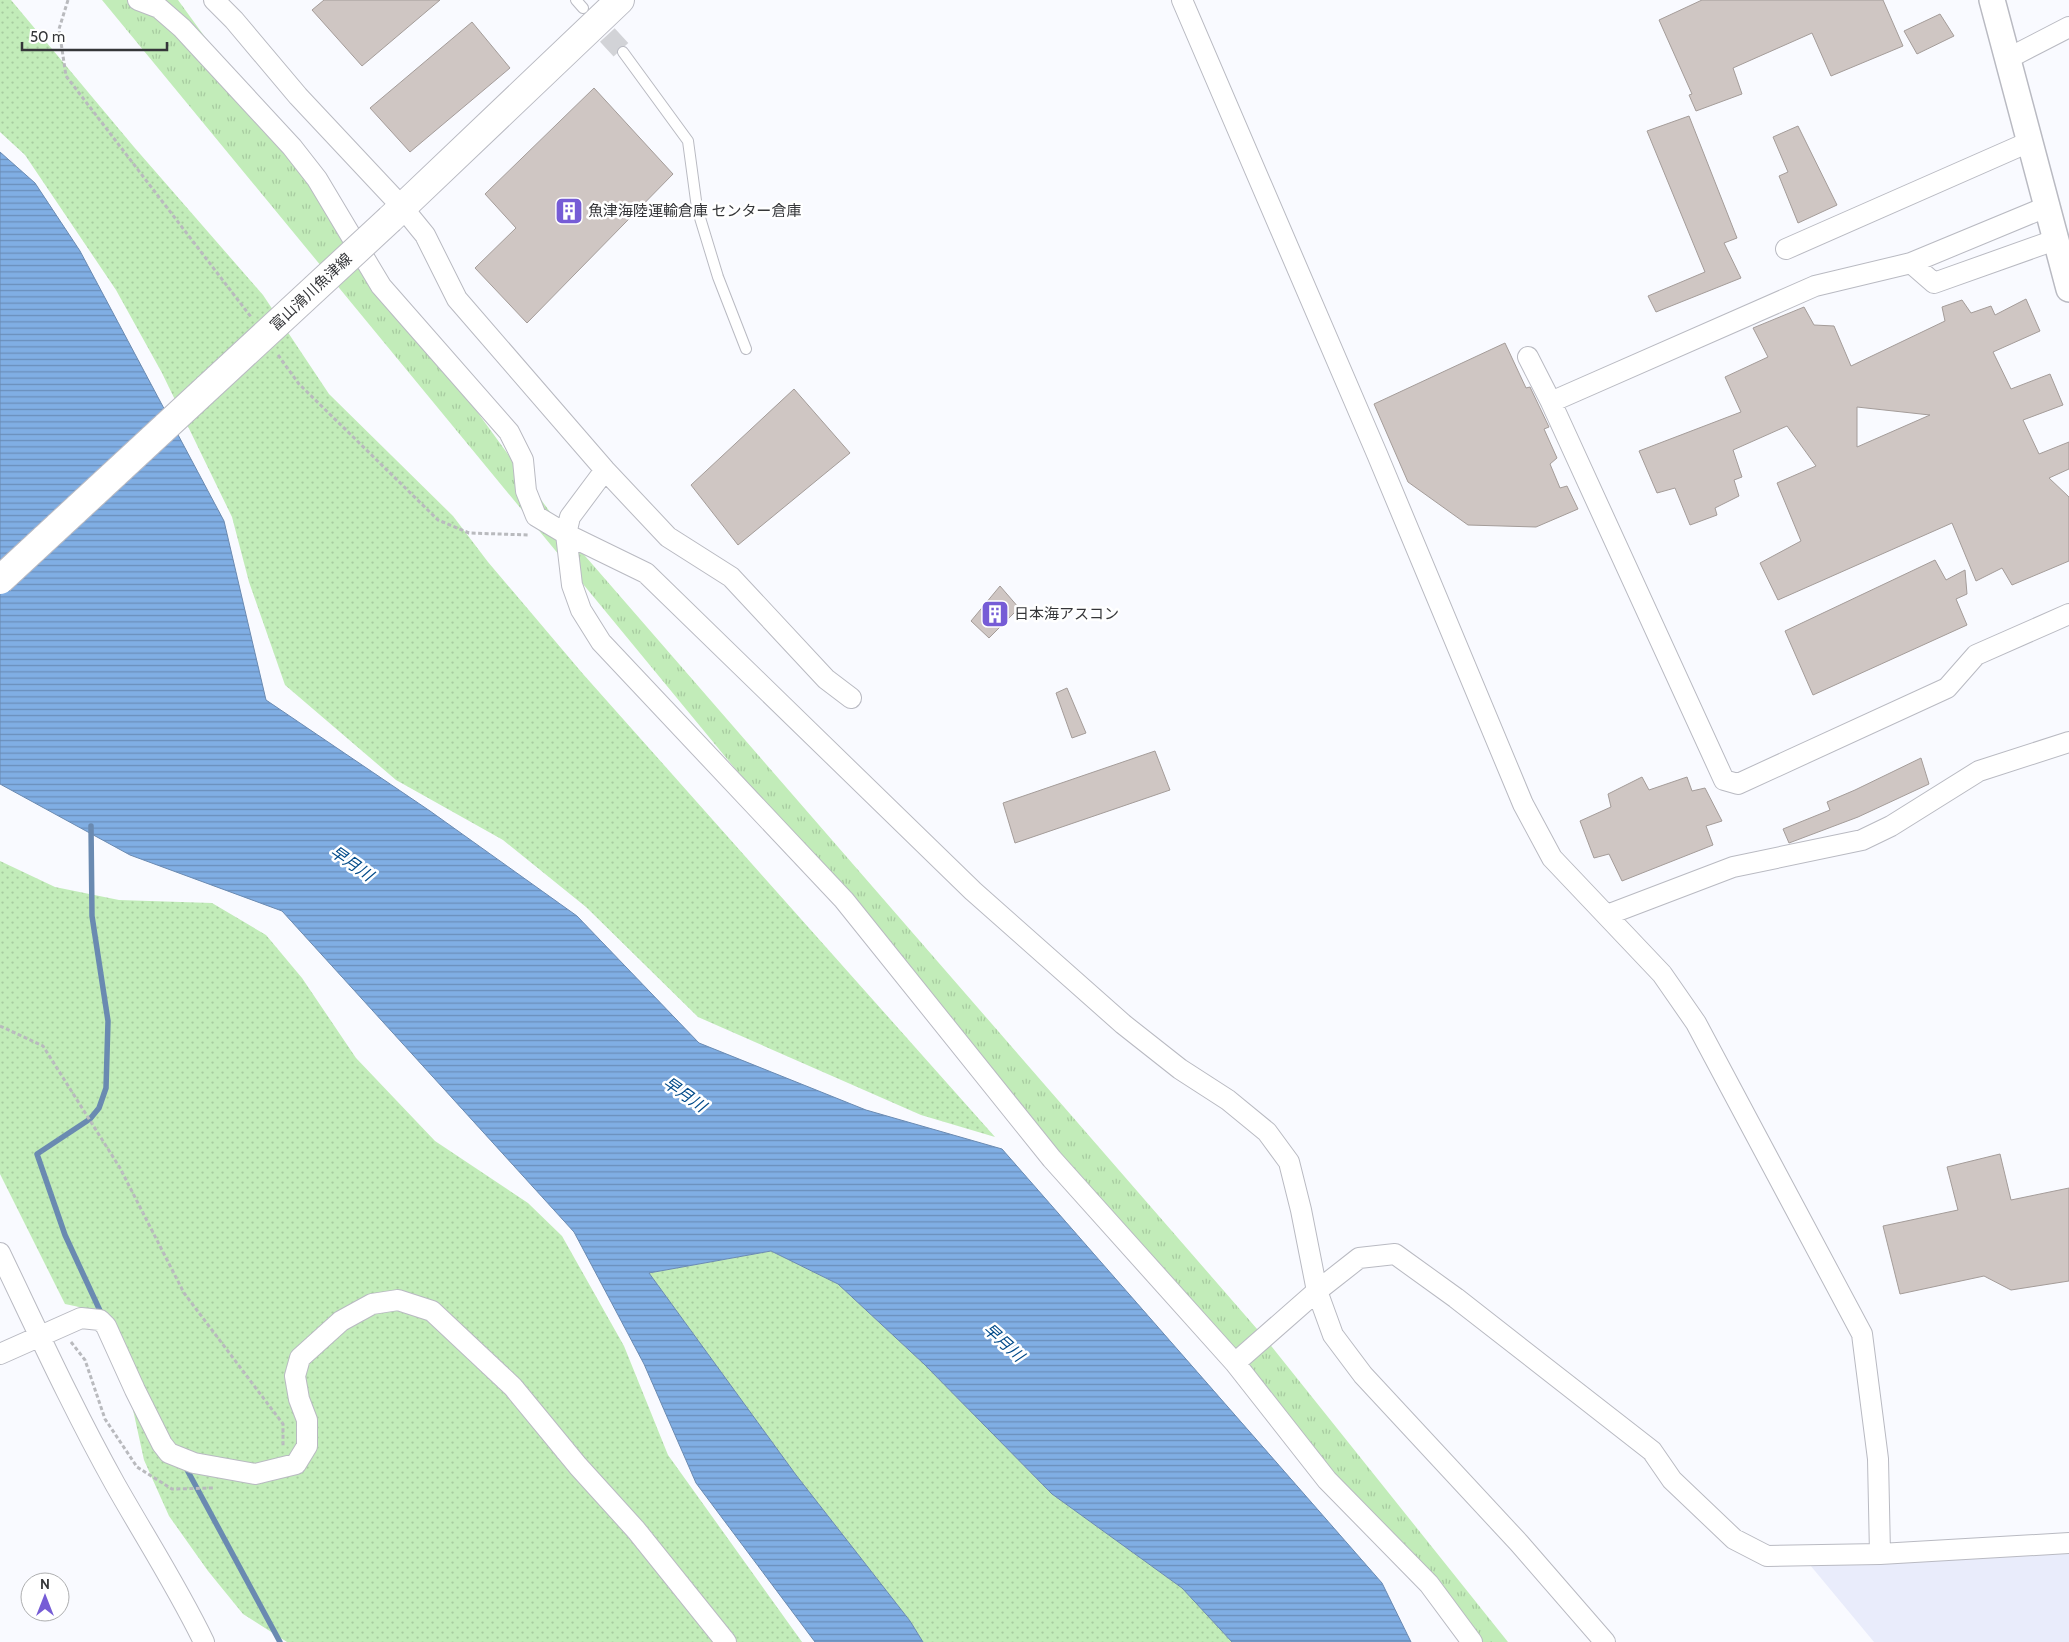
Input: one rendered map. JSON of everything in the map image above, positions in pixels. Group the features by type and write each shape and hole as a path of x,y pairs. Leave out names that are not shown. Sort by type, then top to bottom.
{"main road":[{"name":"富山滑川魚津線","path":"0,580 397,213 620,0"}],"street":[{"path":"138,0 159,8 182,28 292,147 317,178 381,286 509,432 523,460 526,491 536,516 566,534 646,573 973,891 1123,1024 1180,1069 1228,1100 1267,1132 1289,1162 1301,1210 1317,1291 1333,1335 1363,1374 1519,1542 1605,1642"},
{"path":"214,0 234,20 397,213 425,235 457,299 605,470 668,538 730,577 826,680 851,698"},
{"path":"1182,0 1523,804 1552,858 1662,974 1696,1023 1862,1334 1878,1459 1880,1554"},
{"path":"1992,0 2006,59 2069,289"},
{"path":"2006,59 2069,27"},
{"path":"1786,249 2029,142"},
{"path":"1551,402 1815,286 1911,263 2046,206"},
{"path":"1911,263 1934,283 2055,240"},
{"path":"1528,357 1551,402 1724,780 1738,784 1947,688 1976,655 2069,614"},
{"path":"605,470 570,517 566,534 572,584 581,610 601,642 844,900 1052,1159 1235,1363 1327,1480 1429,1584 1472,1642"},
{"path":"1607,915 1733,868 1862,840 1891,826 1979,771 2069,742"},
{"path":"0,1253 39,1336 114,1482 189,1610 204,1642"},
{"path":"1235,1363 1317,1291 1359,1258 1395,1254 1456,1298 1652,1451 1672,1480 1734,1539 1767,1556 1880,1554 2069,1542"},
{"path":"0,1354 81,1318 100,1320 106,1326 162,1444 169,1453 194,1463 255,1474 296,1464 308,1446 308,1420 299,1399 295,1376 300,1358 341,1321 372,1304 398,1300 432,1311 513,1387 578,1466 636,1530 726,1642"}],"lane":[{"path":"623,52 688,141 697,208 718,277 746,349"}],"path":[{"path":"0,1026 43,1046 120,1168 184,1293 283,1424 283,1449"},
{"path":"39,1336 62,1330 85,1360 106,1419 136,1467 172,1489 217,1488"}],"shaded area":[{"path":"2069,1551 2069,1642 1874,1642 1810,1565"}],"green space":[{"path":"0,0 11,0 134,147 263,295 329,394 453,516 488,562 583,674 995,1137 921,1115 698,1017 586,907 503,840 396,780 285,685 249,582 232,517 162,373 116,290 25,155 0,132"},
{"path":"102,0 178,0 566,534 1264,1337 1508,1642 1464,1642 1450,1612 863,924"},
{"path":"0,861 55,887 119,900 212,903 266,935 302,978 356,1058 435,1141 528,1203 562,1236 624,1346 668,1455 802,1642 287,1642 243,1614 208,1571 169,1516 144,1460 113,1318 65,1304 0,1174"},
{"path":"771,1251 838,1284 924,1364 1052,1494 1182,1588 1232,1642 923,1642 910,1621 796,1475 649,1273"}],"water":[{"name":"早月川","path":"0,152 35,183 80,251 224,521 266,700 430,811 577,916 699,1043 866,1110 1002,1149 1382,1583 1411,1642 1232,1642 1182,1588 1052,1494 924,1364 838,1284 771,1251 649,1273 796,1475 910,1621 923,1642 815,1642 696,1483 644,1364 574,1232 282,911 130,855 0,784"}],"building":[{"path":"324,0 440,0 362,66 312,10"},
{"path":"1702,0 1883,0 1903,46 1831,76 1812,33 1733,68 1742,94 1696,111 1689,95 1692,94 1659,20"},
{"path":"1940,14 1954,36 1917,54 1904,31"},
{"path":"472,22 510,68 410,152 370,108"},
{"name":"魚津海陸運輸倉庫 センター倉庫","path":"594,88 673,174 527,323 475,268 516,228 485,194"},
{"path":"1689,116 1737,238 1724,243 1741,278 1656,312 1648,296 1705,272 1647,131"},
{"path":"1798,126 1837,205 1798,223 1779,176 1788,172 1773,137"},
{"path":"2026,299 2040,331 1993,352 2011,389 2050,374 2063,405 2023,420 2039,454 2069,442 2069,469 2049,478 2069,497 2069,561 2012,585 2002,568 1976,581 1952,523 1778,600 1760,563 1801,541 1777,483 1816,466 1787,426 1733,450 1742,477 1734,480 1739,496 1715,508 1717,515 1690,525 1675,488 1657,493 1639,451 1741,412 1725,377 1768,357 1753,328 1804,307 1814,325 1834,326 1851,366 1945,321 1942,307 1962,300 1971,313 1991,306 1995,315","holes":["1857,407 1930,415 1857,447"]},
{"path":"1505,343 1526,388 1530,387 1549,427 1544,429 1557,458 1550,464 1560,488 1567,486 1578,509 1536,527 1468,525 1408,482 1374,404"},
{"path":"794,389 850,453 738,545 691,485"},
{"path":"1935,560 1946,580 1965,570 1967,594 1956,599 1967,625 1813,695 1785,631"},
{"name":"日本海アスコン","path":"1000,586 1019,608 989,638 971,621"},
{"path":"1067,688 1086,733 1072,738 1056,693"},
{"path":"1155,751 1170,790 1015,843 1003,803"},
{"path":"1921,758 1929,784 1858,817 1789,843 1783,829 1830,810 1827,802"},
{"path":"1642,777 1649,790 1687,777 1692,791 1705,788 1722,821 1706,826 1713,845 1622,881 1609,854 1594,858 1580,821 1611,807 1608,794"},
{"path":"2000,1154 2011,1200 2069,1188 2069,1281 2011,1290 1984,1276 1900,1294 1883,1226 1958,1210 1947,1167"}],"waterway":[{"path":"91,826 92,916 108,1021 106,1088 99,1108 90,1119 37,1154 65,1235 102,1315"},
{"path":"185,1466 280,1642"}],"tunnel":[{"path":"587,13 623,52"}],"place":[{"name":"魚津海陸運輸倉庫 センター倉庫","path":"569,211"},
{"name":"日本海アスコン","path":"995,614"}]}
